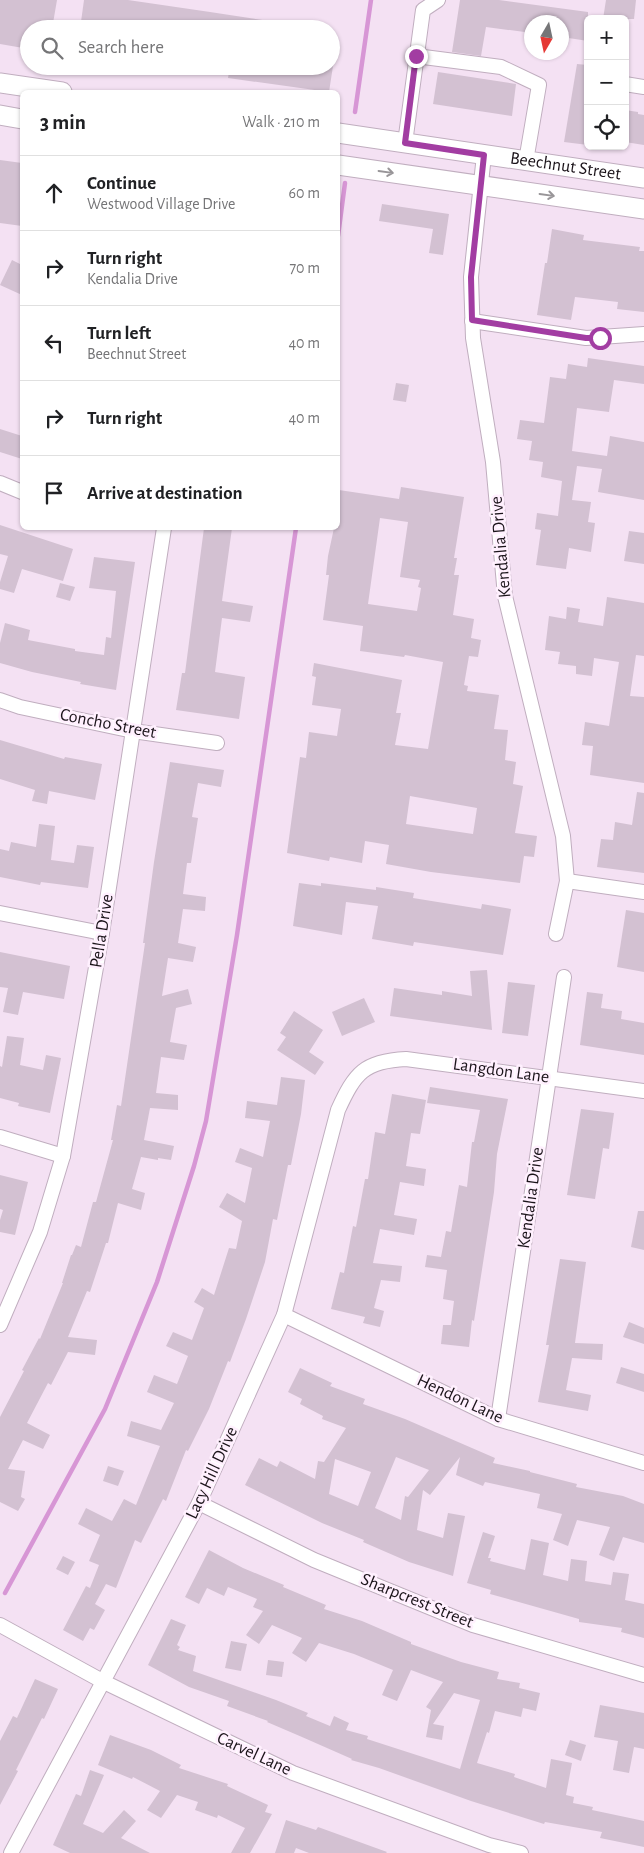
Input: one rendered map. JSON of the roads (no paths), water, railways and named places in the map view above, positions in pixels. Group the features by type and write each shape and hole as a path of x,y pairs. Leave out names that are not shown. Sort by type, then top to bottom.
{"main road":[{"path":"0,83 48,90"},
{"path":"0,115 20,119"},
{"name":"Beechnut Street","path":"340,133 644,178"},
{"name":"Beechnut Street","path":"340,165 644,209"}],"street":[{"path":"405,143 422,10 438,0"},
{"path":"416,56 501,67 538,85 526,161"},
{"path":"629,85 644,87"},
{"name":"Kendalia Drive","path":"484,155 471,277 473,338 494,462 504,596 563,836 566,881 556,934"},
{"path":"472,320 586,338 644,334"},
{"path":"0,483 20,491"},
{"name":"Pella Drive","path":"0,1325 40,1232 63,1156 102,933 162,530"},
{"name":"Concho Street","path":"0,700 20,708 133,730 217,743"},
{"path":"566,881 644,892"},
{"path":"0,914 102,933"},
{"name":"Kendalia Drive","path":"498,1419 564,977"},
{"name":"Langdon Lane","path":"360,1072 386,1060 406,1059 644,1092"},
{"name":"Lacy Hill Drive","path":"11,1853 199,1502 284,1316 338,1110 350,1085 360,1072"},
{"path":"0,1137 63,1156"},
{"name":"Hendon Lane","path":"284,1316 498,1419 644,1463"},
{"name":"Sharpcrest Street","path":"199,1502 314,1560 474,1625 644,1675"},
{"name":"Carvel Lane","path":"0,1625 104,1682 292,1773 489,1845 521,1853"}],"waterway":[{"path":"355,112 371,0"},
{"path":"340,221 345,183"},
{"path":"5,1593 105,1409 157,1282 194,1166 206,1121 237,935 296,530"}]}
